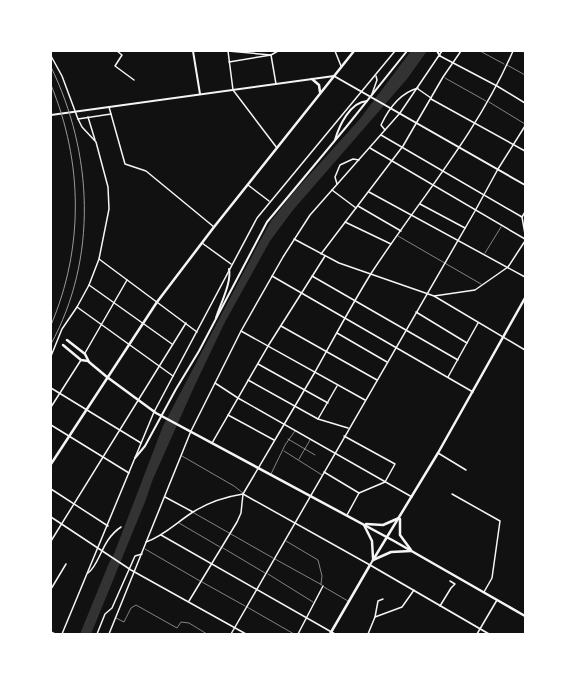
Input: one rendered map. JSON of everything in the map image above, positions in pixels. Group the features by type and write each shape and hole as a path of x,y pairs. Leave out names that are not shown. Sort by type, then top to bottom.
{"main road":[{"path":"193,51 200,94"},
{"path":"51,464 128,344 157,302 214,227 354,51"},
{"path":"135,458 145,446 214,323 267,222 368,101 407,51"},
{"path":"438,51 440,56"},
{"path":"51,115 334,76 525,185"},
{"path":"312,79 320,85 320,92"},
{"path":"335,141 347,112 359,103 368,101"},
{"path":"214,323 225,293 230,274 229,269"},
{"path":"330,633 438,453 503,337 524,303 525,298"},
{"path":"67,340 84,354 89,362 107,377 155,413 347,515 525,616"},
{"path":"63,345 80,360 89,362"},
{"path":"363,524 383,525 400,518"},
{"path":"400,518 400,535 402,540 413,552"},
{"path":"363,524 372,541 373,560"},
{"path":"373,560 391,552 413,552"},
{"path":"370,565 489,634"}],"street":[{"path":"117,51 122,55 115,66 134,80"},
{"path":"271,55 228,51 233,90 277,148"},
{"path":"229,62 271,55 278,51"},
{"path":"335,51 341,66"},
{"path":"62,634 130,474 141,443 155,413 198,332 231,264 257,218 269,201 347,112 395,51"},
{"path":"109,634 191,431 272,276 310,215 399,113 440,56 442,51"},
{"path":"321,254 403,146 443,77 461,51"},
{"path":"189,601 202,582 241,513 243,494 371,274 444,170 488,102 513,51"},
{"path":"271,55 276,84"},
{"path":"51,56 62,76 76,115 82,127 96,142"},
{"path":"440,56 497,86 525,103"},
{"path":"372,95 377,80 376,75"},
{"path":"417,88 431,98 525,151"},
{"path":"385,130 381,125 387,111 409,92 417,88"},
{"path":"109,107 125,164 146,171 214,227"},
{"path":"78,119 111,114"},
{"path":"51,356 62,329 77,307 89,285 99,259 109,209 108,187 88,117"},
{"path":"231,634 498,169 525,125"},
{"path":"381,135 403,146 522,217"},
{"path":"370,148 525,240 508,267 475,290 434,296"},
{"path":"337,184 336,178 340,165 354,159 358,160"},
{"path":"248,185 269,201"},
{"path":"332,190 356,208"},
{"path":"368,191 525,277"},
{"path":"420,204 465,228"},
{"path":"358,206 401,231"},
{"path":"525,212 522,217 525,234"},
{"path":"345,222 391,244"},
{"path":"294,239 325,256 434,296 525,350"},
{"path":"202,243 231,264"},
{"path":"212,443 257,364 325,256"},
{"path":"99,259 198,332"},
{"path":"272,276 345,319 396,346 472,392"},
{"path":"312,276 458,360"},
{"path":"84,354 127,280"},
{"path":"89,285 173,344"},
{"path":"77,307 174,377"},
{"path":"416,312 467,343"},
{"path":"51,540 186,323"},
{"path":"448,377 478,323"},
{"path":"280,326 377,380"},
{"path":"242,331 337,386 365,400"},
{"path":"337,333 387,362"},
{"path":"51,407 80,360"},
{"path":"257,364 328,403"},
{"path":"248,380 318,419 349,428"},
{"path":"215,383 238,398 412,497"},
{"path":"318,419 337,386"},
{"path":"51,388 141,443"},
{"path":"228,415 274,440"},
{"path":"51,425 130,474"},
{"path":"344,436 395,464 385,482 359,493 347,515"},
{"path":"438,453 466,470"},
{"path":"324,472 359,493"},
{"path":"51,489 108,526"},
{"path":"146,542 161,535 193,512 214,500 243,494 296,522 370,565"},
{"path":"452,494 500,521 492,578 484,592"},
{"path":"164,497 193,512"},
{"path":"51,517 99,547 131,570 246,634"},
{"path":"88,573 93,568 109,537 121,527"},
{"path":"161,535 307,618 330,633 335,634"},
{"path":"97,634 106,614 112,608 135,556 142,554"},
{"path":"51,589 66,564"},
{"path":"440,606 455,584 450,581"},
{"path":"298,634 323,586"},
{"path":"375,617 402,607 414,590"},
{"path":"368,634 375,617 378,601 383,599"},
{"path":"477,634 497,600"},
{"path":"51,632 55,634"}],"lane":[{"path":"480,51 525,75"},
{"path":"443,77 525,125"},
{"path":"484,254 502,226"},
{"path":"397,236 483,285"},
{"path":"270,475 288,439 296,430"},
{"path":"288,439 315,455"},
{"path":"298,460 310,439"},
{"path":"283,450 322,475"},
{"path":"181,455 234,486 243,494"},
{"path":"193,512 349,601"},
{"path":"178,523 267,573 314,603"},
{"path":"285,540 318,560 322,576 320,585"},
{"path":"144,549 294,634"},
{"path":"116,618 124,622 131,608 136,605 177,628 181,622 189,623 207,634"}],"shaded area":[{"path":"411,51 427,51 407,79 293,210 270,241 225,322 194,387 153,479 91,634 80,634 114,554 163,426 271,221 294,192 359,120"}],"railway":[{"path":"51,67 65,100 75,134 82,170 84,206 83,241 77,277 66,311 51,344"},
{"path":"51,85 62,114 69,144 74,174 75,205 74,236 69,266 62,296 51,325"}]}
